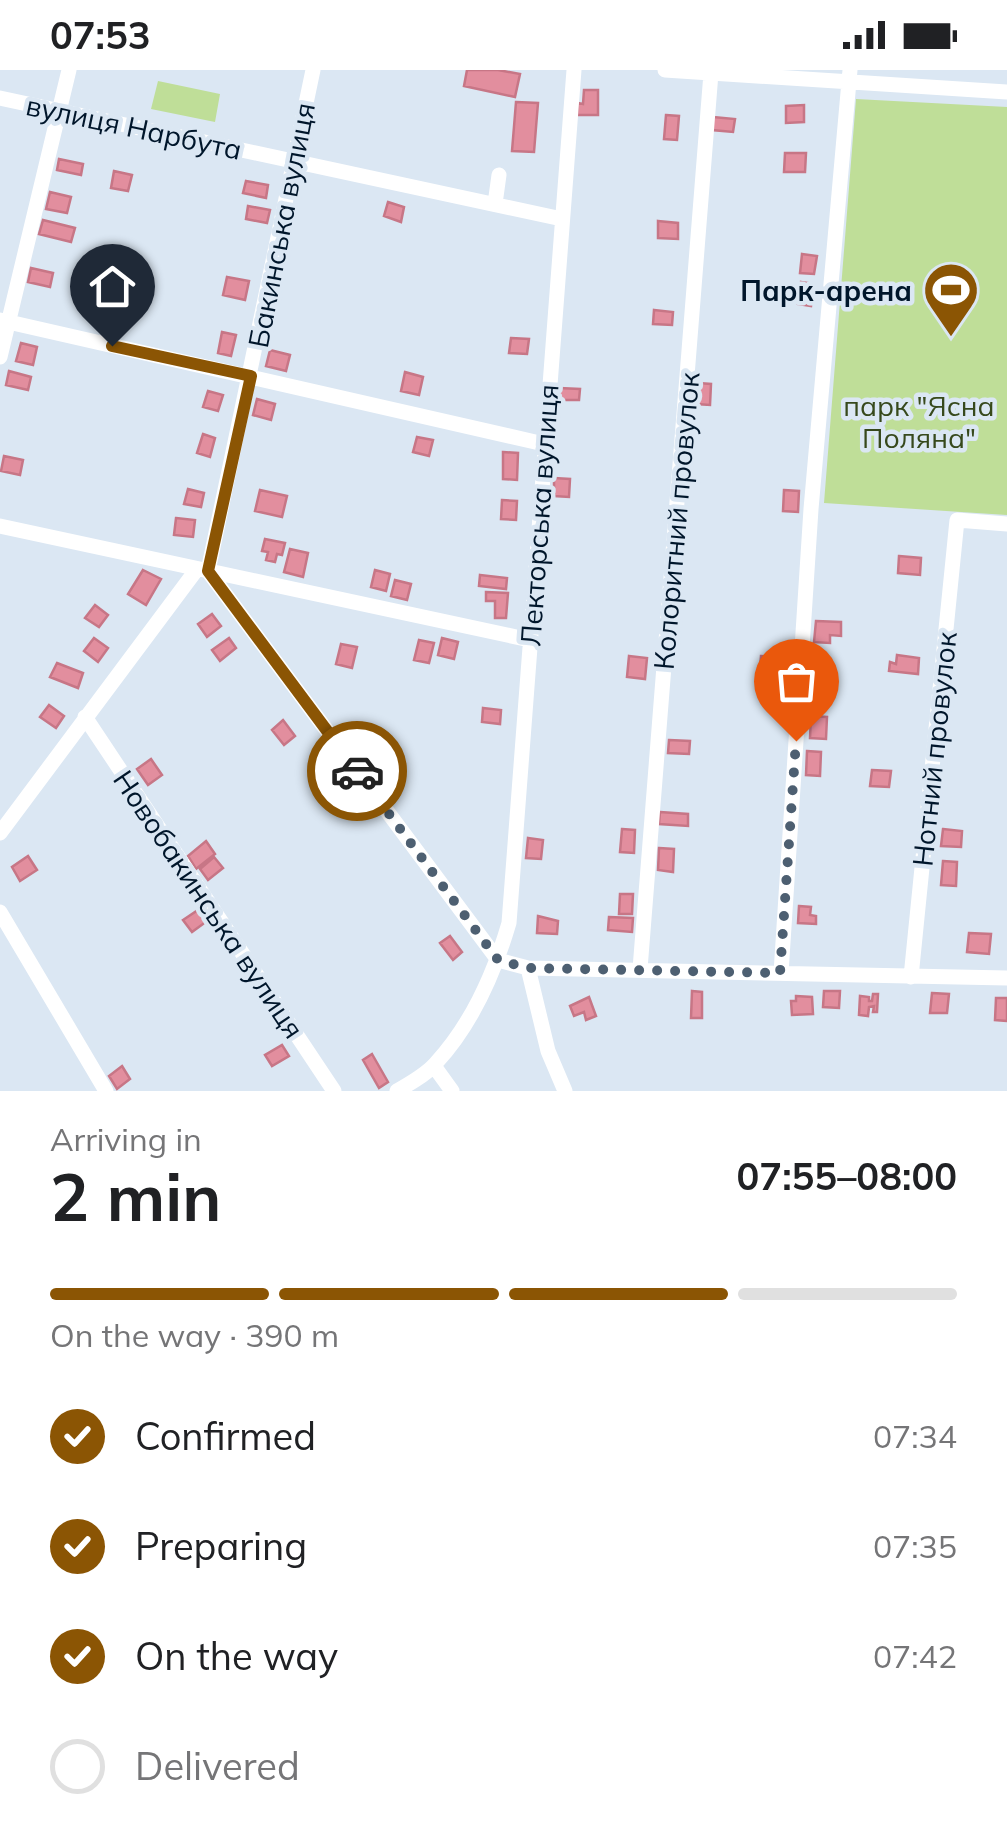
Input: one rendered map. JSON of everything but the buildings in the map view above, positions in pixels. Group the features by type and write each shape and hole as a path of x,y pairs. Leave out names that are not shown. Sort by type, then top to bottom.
{"street":[{"path":"0,357 4,321 69,70"},
{"name":"Бакинська вулиця","path":"202,570 251,376 313,70"},
{"name":"Лекторська вулиця","path":"397,1091 434,1066 473,1013 498,960 509,923 574,70"},
{"path":"665,70 849,76 1007,92"},
{"name":"Колоритний провулок","path":"640,969 711,74"},
{"path":"780,973 810,528 849,76"},
{"name":"вулиця Нарбута","path":"0,98 562,219"},
{"path":"496,204 499,176"},
{"path":"4,321 544,444"},
{"name":"Нотний провулок","path":"911,978 956,520 1007,524"},
{"path":"0,526 530,640"},
{"path":"0,832 202,570"},
{"path":"202,570 498,960 528,968 1007,978"},
{"name":"Новобакинська вулиця","path":"85,717 334,1091"},
{"path":"0,912 106,1091"},
{"path":"528,968 548,1051 565,1091"},
{"path":"434,1066 452,1091"}],"green space":[{"path":"158,81 220,94 215,122 151,109"},
{"name":"парк \"Ясна Поляна\"","path":"856,99 1007,107 1007,515 824,503"}],"way so far":[{"path":"357,771 498,960 528,968 780,973 796,741"}],"place":[{"name":"Парк-арена","path":"951,339"}],"route":[{"path":"112,346 251,376 208,571 357,771"}]}
